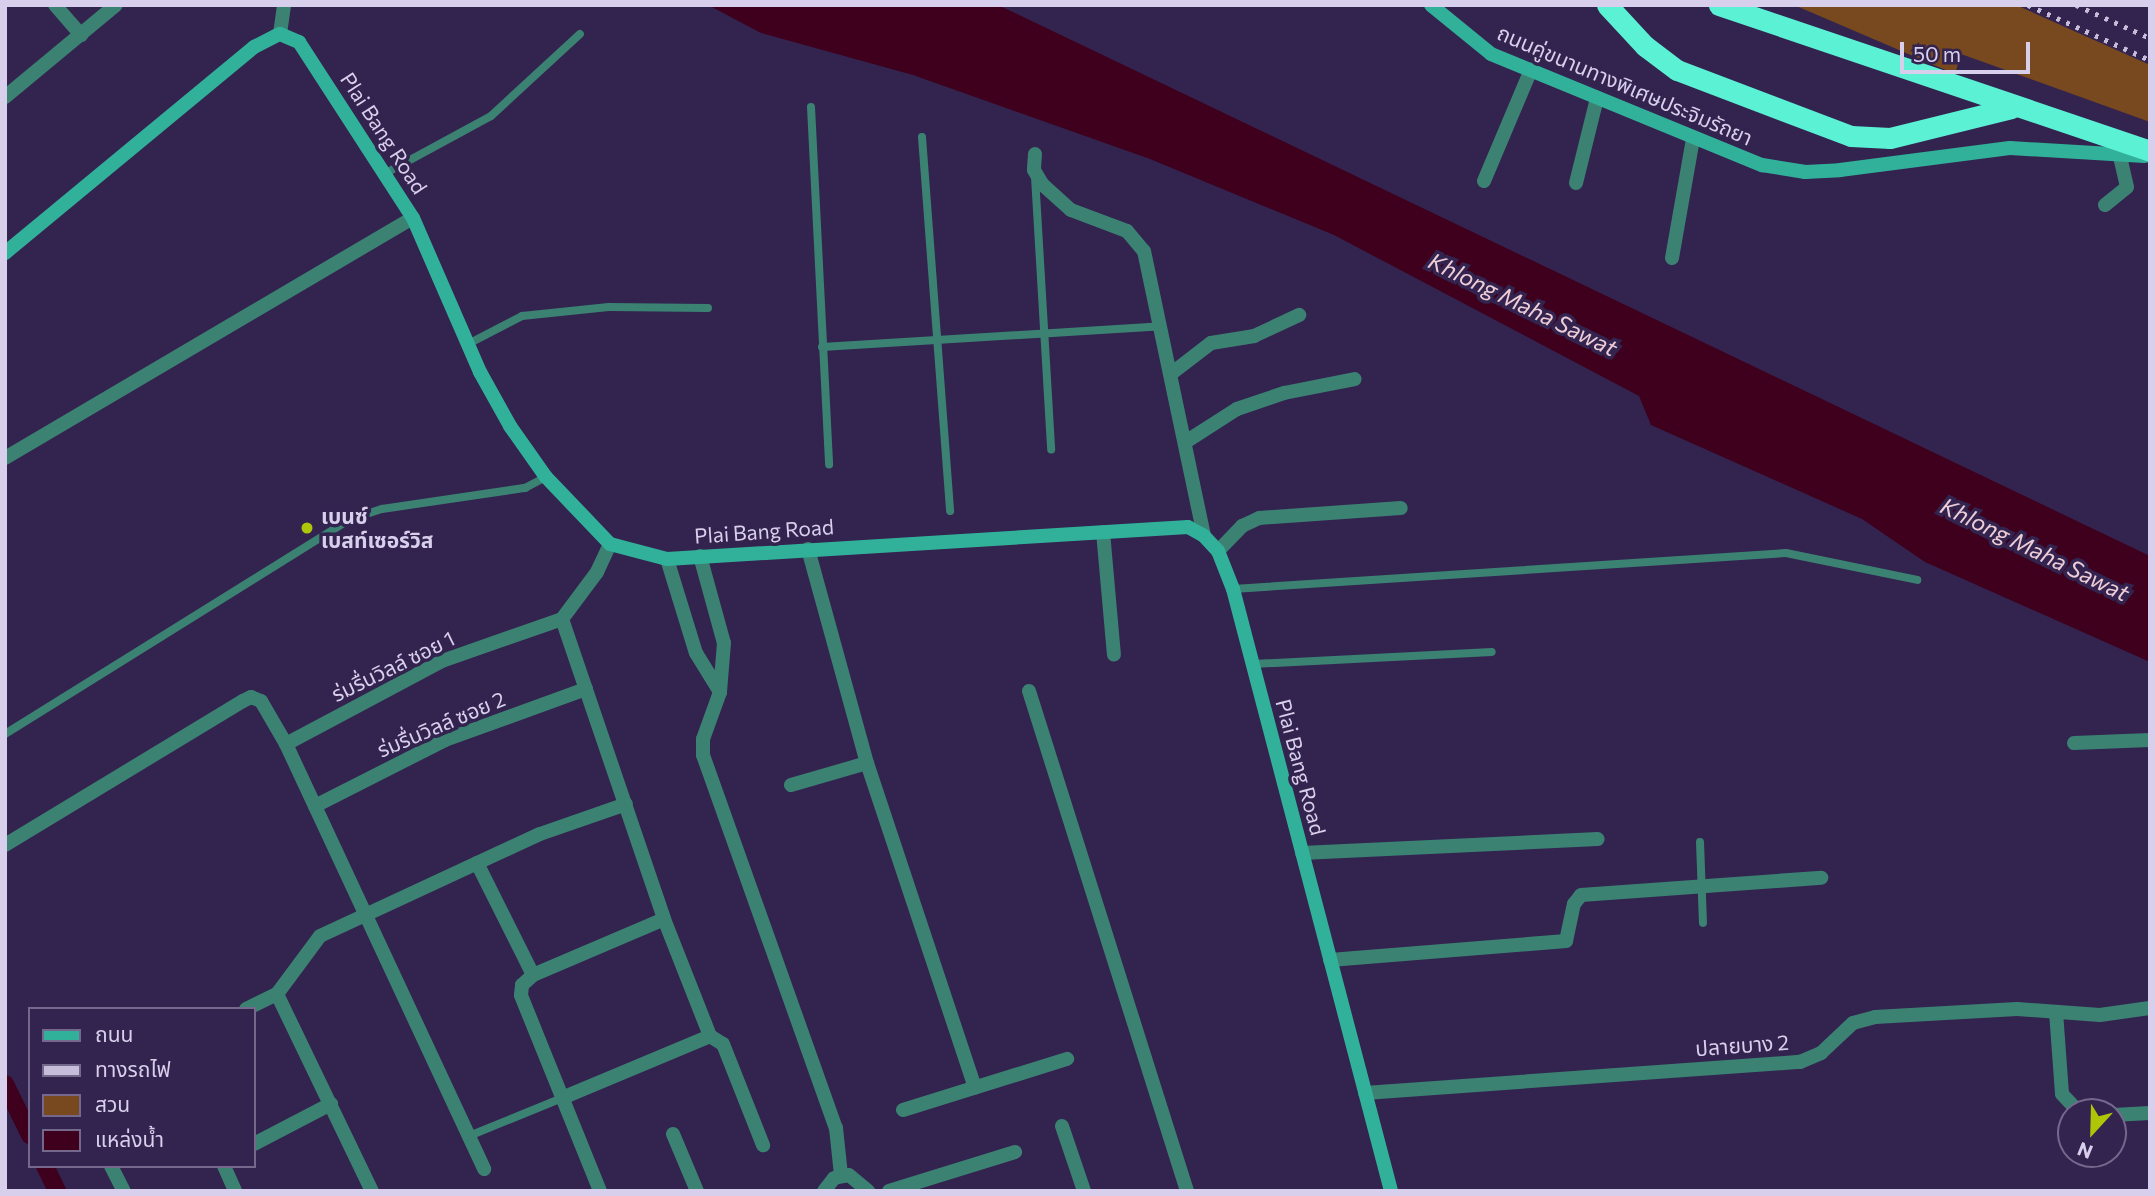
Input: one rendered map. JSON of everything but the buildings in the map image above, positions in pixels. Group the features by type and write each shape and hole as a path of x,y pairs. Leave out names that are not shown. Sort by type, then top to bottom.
{"highway":[{"path":"1607,5 1653,54 1677,71 1852,136 1890,138 2011,108"},
{"path":"1719,5 2150,154"}],"street":[{"path":"55,5 81,35"},
{"path":"7,92 117,5"},
{"path":"5,253 254,47 280,34 284,5"},
{"name":"ถนนคู่ขนานทางพิเศษประจิมรัถยา","path":"1431,5 1492,54 1693,139 1762,165 1805,172 2010,148 2150,154"},
{"name":"Plai Bang Road","path":"280,34 299,42 413,218 468,344 510,426 546,477 610,544 667,559 1188,527 1204,536 1218,551 1233,589 1391,1191"},
{"path":"1484,181 1531,71"},
{"path":"1576,183 1597,98"},
{"path":"1672,258 1693,139"},
{"path":"2105,205 2127,187 2119,153"},
{"path":"1035,154 1034,170 1071,210 1128,231 1139,242 1172,373 1204,536"},
{"path":"5,458 413,218"},
{"path":"1172,373 1211,343 1254,336 1299,315"},
{"path":"1187,441 1237,409 1284,393 1355,379"},
{"path":"1218,551 1242,526 1259,518 1401,508"},
{"path":"1103,532 1114,655"},
{"path":"610,544 597,572 562,619 664,919 710,1036 723,1044 763,1145"},
{"path":"808,549 867,763 975,1088"},
{"path":"700,556 724,643 720,692 703,739 703,755 836,1128 841,1175"},
{"path":"667,559 696,653 720,692"},
{"name":"ร่มรื่นวิลล์ ซอย 1","path":"286,744 442,661 562,619"},
{"name":"ร่มรื่นวิลล์ ซอย 2","path":"315,806 446,740 586,689"},
{"path":"1029,691 1187,1191"},
{"path":"5,845 251,697 268,709 286,744 484,1169"},
{"path":"2074,743 2150,740"},
{"path":"791,785 867,763"},
{"path":"250,1007 277,994 320,936 540,834 626,804"},
{"path":"1302,853 1598,839"},
{"path":"477,863 533,975"},
{"path":"1330,960 1566,941 1574,904 1581,895 1822,878"},
{"path":"600,1191 522,995 522,985 533,975 664,919"},
{"path":"277,994 373,1191"},
{"name":"ปลายบาง 2","path":"1365,1093 1800,1062 1821,1053 1853,1023 1875,1017 2017,1009 2100,1015 2150,1008"},
{"path":"2056,1012 2062,1094 2066,1098"},
{"path":"562,1098 710,1036"},
{"path":"903,1110 1067,1059"},
{"path":"256,1143 331,1104"},
{"path":"2127,1114 2150,1113"},
{"path":"1062,1126 1084,1191"},
{"path":"673,1134 697,1191"},
{"path":"889,1191 1015,1152"},
{"path":"112,1168 124,1191"},
{"path":"224,1168 235,1191"},
{"path":"824,1191 841,1175"},
{"path":"841,1175 857,1177 868,1191"}],"lane":[{"path":"386,173 491,116 580,34"},
{"path":"811,107 829,466"},
{"path":"922,137 950,511"},
{"path":"1034,170 1051,450"},
{"path":"468,344 523,316 609,307 708,308"},
{"path":"822,347 1161,326"},
{"path":"5,734 351,519 382,509 525,488 546,477"},
{"path":"1233,589 1786,553 1917,580"},
{"path":"1253,664 1492,652"},
{"path":"1700,842 1703,923"},
{"path":"469,1136 562,1098"}],"green space":[{"path":"1794,5 2016,5 2150,65 2150,122 1961,54 1955,74"}],"water":[{"name":"Khlong Maha Sawat","path":"708,5 998,5 2150,556 2150,662 1925,562 1862,519 1651,425 1639,396 1334,235 1150,159 913,75 761,33"}],"waterway":[{"path":"5,1084 28,1131"},
{"path":"46,1168 57,1191"}],"railway":[{"path":"2028,5 2150,60"},
{"path":"2076,5 2150,38"}],"place":[{"name":"เบนซ์ เบสท์เซอร์วิส","path":"307,528"}]}
